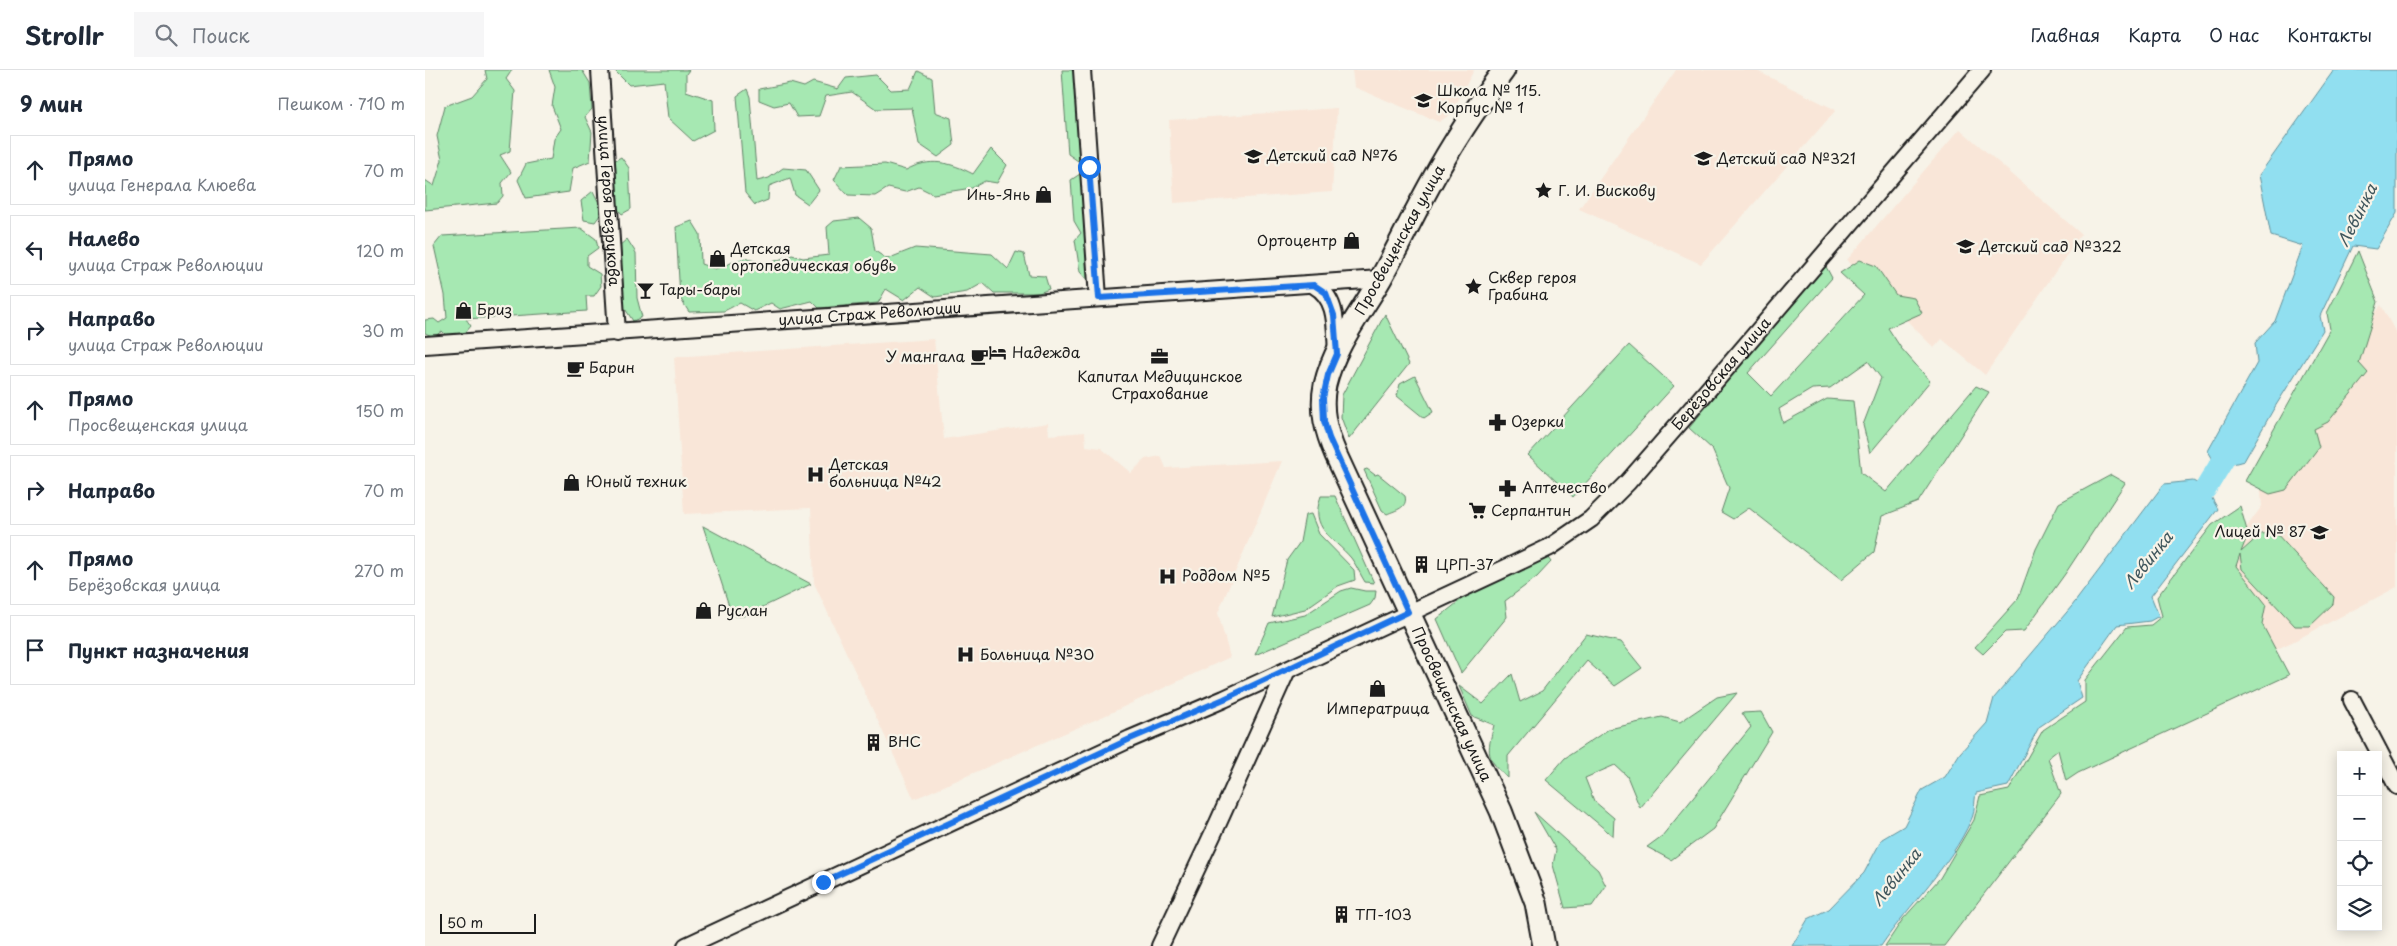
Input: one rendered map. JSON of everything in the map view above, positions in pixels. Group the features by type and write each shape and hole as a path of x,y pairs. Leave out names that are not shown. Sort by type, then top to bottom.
{"main road":[{"name":"Просвещенская улица","path":"1504,70 1461,131 1432,180 1380,280 1365,302 1337,354 1325,386 1324,421 1336,455 1505,820 1536,903 1544,946"}],"street":[{"name":"улица Героя Безрукова","path":"600,70 617,333"},
{"path":"1081,70 1099,298"},
{"name":"Берёзовская улица","path":"1287,670 1549,547 1591,519 1628,482 1983,70"},
{"name":"улица Страж Революции","path":"425,346 1380,280"},
{"path":"1314,285 1326,293 1330,299 1334,315 1337,354"},
{"path":"686,946 1119,744 1287,670"},
{"path":"1159,946 1218,824 1287,670"},
{"path":"2352,700 2397,786"}],"shaded area":[{"name":"Школа № 115. Корпус № 1","path":"1352,70 1474,70 1451,114 1439,122 1354,87"},
{"name":"Детский сад №321","path":"1676,70 1755,70 1836,110 1701,264 1579,209"},
{"name":"Детский сад №76","path":"1337,108 1332,192 1174,203 1169,120"},
{"name":"Детский сад №322","path":"1960,129 2081,234 1985,375 1942,339 1934,348 1847,260"},
{"name":"Лицей № 87","path":"2381,305 2397,335 2397,587 2294,641 2094,736 2262,506 2260,482"},
{"path":"934,339 944,439 1048,423 1049,435 1085,432 1086,446 1101,448 1131,473 1145,459 1161,456 1166,468 1282,461 1218,613 1230,657 1104,716 914,799 814,583 811,508 684,514 674,357"}],"green space":[{"path":"485,70 512,70 506,79 515,91 510,151 500,155 511,172 502,183 503,196 497,203 425,210 425,180 434,186 442,160 437,136 445,106 472,96 487,79"},
{"path":"549,70 582,70 590,83 592,109 585,117 592,132 590,161 573,168 569,192 526,198 518,180 526,164 551,159 554,139 561,129 552,106 555,87"},
{"path":"614,70 689,70 686,74 686,91 713,100 714,130 693,141 668,118 664,81 629,85"},
{"path":"1062,70 1084,70 1087,153 1078,161 1068,154"},
{"path":"918,71 932,78 935,112 951,118 954,145 938,157 919,144 912,108 876,109 852,92 826,96 819,116 797,117 789,103 774,106 759,100 759,89 790,83 804,87 813,82 838,89 846,78 876,75 891,90 910,89"},
{"path":"747,89 750,97 757,181 769,178 783,168 806,170 819,190 808,204 795,195 790,178 769,186 768,200 755,205 745,193 737,96"},
{"path":"991,149 1007,165 997,183 985,181 972,188 933,194 919,187 905,192 888,188 875,196 848,195 834,180 841,166 885,164 906,170 923,163 932,162 956,166 973,174"},
{"path":"621,157 629,168 631,209 622,214 614,205 612,162"},
{"path":"1080,174 1088,179 1089,282 1080,272 1075,240 1081,233 1074,221 1071,180"},
{"path":"593,191 603,211 595,222 584,220 581,201"},
{"path":"859,218 871,228 875,251 887,259 915,248 992,254 1008,269 1016,252 1024,254 1029,275 1045,276 1049,289 1039,293 994,293 983,283 967,292 935,297 920,287 904,300 886,289 878,303 819,308 812,301 780,309 771,303 754,311 740,303 724,311 689,312 680,298 676,227 692,221 700,234 701,264 715,269 744,258 767,264 792,255 803,258 829,255 827,227 834,221"},
{"path":"581,228 596,239 598,248 587,256 587,266 600,274 601,286 594,296 586,296 587,311 466,319 471,326 466,332 447,336 442,331 434,337 425,333 425,320 434,319 439,323 447,318 445,295 434,246 442,236"},
{"path":"627,239 636,253 637,298 642,317 633,321 620,301 618,247"},
{"path":"2358,251 2378,302 2359,363 2368,373 2328,422 2314,429 2319,447 2286,490 2270,494 2245,481 2330,329 2327,313"},
{"path":"1860,260 1876,266 1896,295 1914,298 1922,313 1888,328 1901,348 1930,381 1870,453 1863,425 1881,378 1868,361 1830,388 1812,389 1779,409 1783,423 1827,399 1853,401 1861,473 1886,492 1976,386 1989,392 1918,502 1882,516 1874,552 1841,580 1749,508 1733,519 1721,512 1729,488 1712,449 1689,428 1824,263 1832,278 1748,373 1771,396 1864,295 1840,273"},
{"path":"1385,314 1409,364 1349,439 1341,417 1342,395"},
{"path":"1629,345 1674,386 1573,497 1528,455"},
{"path":"1415,376 1433,412 1424,418 1397,396 1400,384"},
{"path":"1367,469 1375,475 1378,474 1405,496 1403,506 1387,514 1382,510 1364,470"},
{"path":"2111,475 2125,483 2065,574 2024,631 2005,632 1983,654 1975,647 2018,599 2036,549 2059,503"},
{"path":"1321,496 1335,496 1374,583 1365,582 1351,558 1330,538 1320,525 1318,507"},
{"path":"2240,506 2248,534 2241,552 2261,534 2276,533 2334,597 2333,604 2310,626 2295,626 2242,569 2240,554 2236,566 2266,604 2262,624 2289,675 2078,773 2066,781 2058,750 2048,758 2061,794 1944,946 1885,946 1903,919 1940,878 1974,820 1980,796 2009,790 2043,730 2085,702 2085,680 2127,627 2151,625 2162,616 2157,597 2212,525"},
{"path":"1311,514 1319,534 1354,570 1355,580 1338,586 1305,609 1272,617 1287,560 1300,542 1305,515"},
{"path":"703,526 811,584 744,616 735,616 731,612"},
{"path":"1545,554 1551,562 1537,577 1505,601 1507,617 1461,673 1437,619 1473,590"},
{"path":"1351,588 1376,591 1375,598 1370,605 1255,655 1269,623 1305,615 1341,591"},
{"path":"1586,634 1621,642 1642,668 1615,686 1587,661 1508,756 1508,778 1495,765 1490,754 1489,749 1494,725 1472,716 1459,686 1483,704 1512,674 1520,702 1542,691"},
{"path":"1737,693 1640,808 1627,776 1615,765 1585,778 1594,801 1614,818 1613,836 1546,780 1565,758 1609,729 1662,717 1680,722 1717,697"},
{"path":"1761,712 1772,732 1713,829 1671,860 1647,847 1662,836 1751,727 1742,713"},
{"path":"1534,812 1598,870 1606,886 1592,906 1565,908 1553,865 1556,850"}],"water":[{"path":"2334,70 2397,70 2397,213 2376,249 2353,246 2320,316 2323,330 2273,410 2244,461 2218,468 2208,451 2257,363 2255,343 2275,321 2303,246 2271,236 2259,175"},
{"path":"2193,481 2206,488 2218,509 2151,596 2159,616 2150,621 2117,625 2077,681 2082,698 2039,727 2008,786 1976,793 1974,811 1962,837 1941,869 1881,946 1792,946 1808,919 1829,909 1864,873 1882,839 1904,826 1922,790 1945,777 1960,753 1987,723 1994,698 2072,606 2164,484"}],"waterway":[{"name":"Левинка","path":"2188,511 2206,488 2234,442"}],"place":[{"name":"Школа № 115. Корпус № 1","path":"1423,100"},
{"name":"Детский сад №76","path":"1253,156"},
{"name":"Детский сад №321","path":"1703,159"},
{"name":"Г. И. Вискову","path":"1544,191"},
{"name":"Инь-Янь","path":"1044,195"},
{"name":"Ортоцентр","path":"1351,241"},
{"name":"Детский сад №322","path":"1965,247"},
{"name":"Детская ортопедическая обувь","path":"717,258"},
{"name":"Сквер героя Грабина","path":"1474,287"},
{"name":"Тары-бары","path":"645,290"},
{"name":"Бриз","path":"463,310"},
{"name":"Надежда","path":"998,353"},
{"name":"Капитал Медицинское Страхование","path":"1160,356"},
{"name":"У мангала","path":"979,357"},
{"name":"Барин","path":"575,368"},
{"name":"Озерки","path":"1497,422"},
{"name":"Детская больница №42","path":"815,474"},
{"name":"Юный техник","path":"572,482"},
{"name":"Аптечество","path":"1508,488"},
{"name":"Серпантин","path":"1477,511"},
{"name":"Лицей № 87","path":"2320,532"},
{"name":"ЦРП-37","path":"1422,565"},
{"name":"Роддом №5","path":"1168,576"},
{"name":"Руслан","path":"703,611"},
{"name":"Больница №30","path":"966,655"},
{"name":"Императрица","path":"1378,688"},
{"name":"ВНС","path":"874,742"},
{"name":"ТП-103","path":"1341,915"}],"route":[{"path":"823,882 1130,739 1224,699 1408,612 1336,455 1324,421 1323,398 1325,386 1337,354 1334,315 1330,299 1326,293 1314,285 1163,296 1099,298 1089,167"}]}
